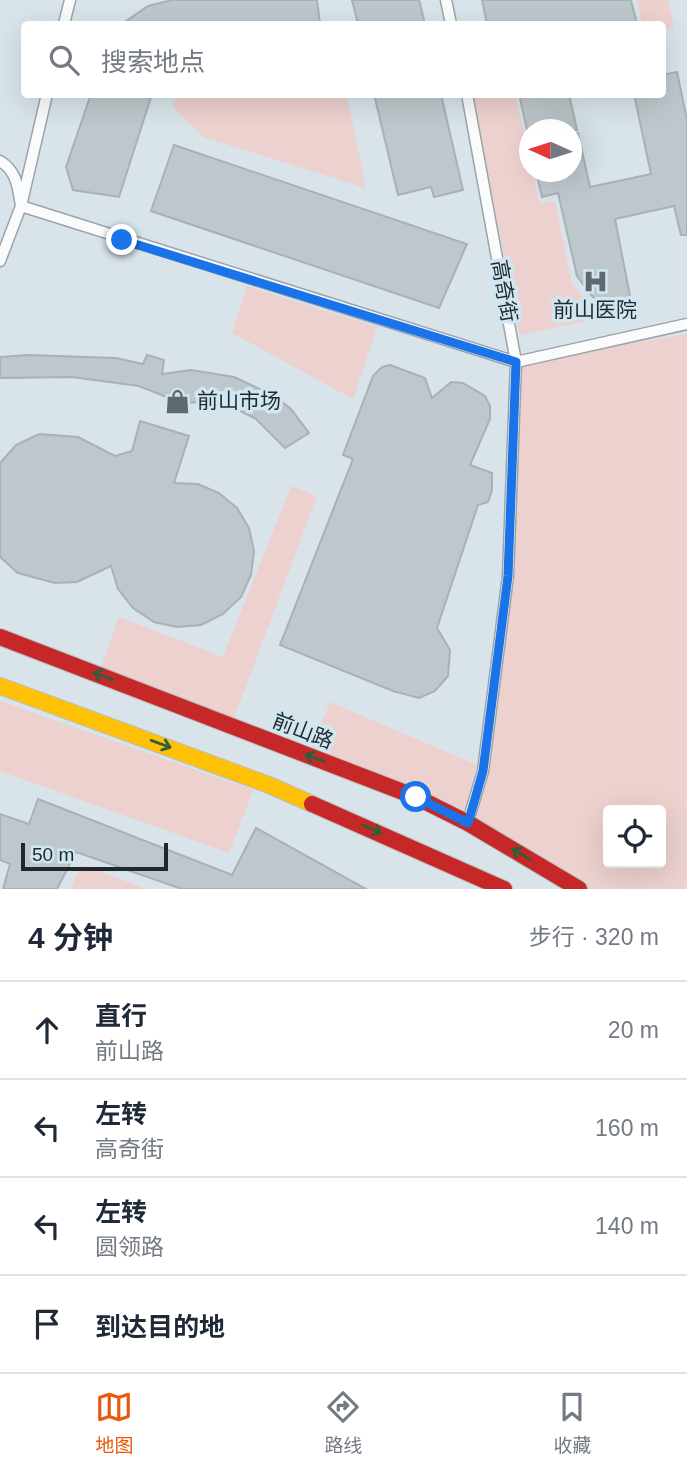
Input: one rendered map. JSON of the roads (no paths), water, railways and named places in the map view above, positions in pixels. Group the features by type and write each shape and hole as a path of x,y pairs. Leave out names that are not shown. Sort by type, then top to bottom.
{"main road":[{"name":"前山路","path":"0,637 416,797 468,823 579,889"},
{"path":"0,686 269,785 504,889"}],"lane":[{"path":"65,21 70,0"},
{"path":"446,0 451,21"},
{"path":"0,261 21,206 46,98"},
{"name":"高奇街","path":"468,98 516,362 508,576 483,771 468,823"},
{"path":"0,161 10,167 18,184 21,206"},
{"path":"21,206 516,362 687,324"}],"place":[{"name":"前山医院","path":"595,281"},
{"name":"前山市场","path":"177,401"}]}
